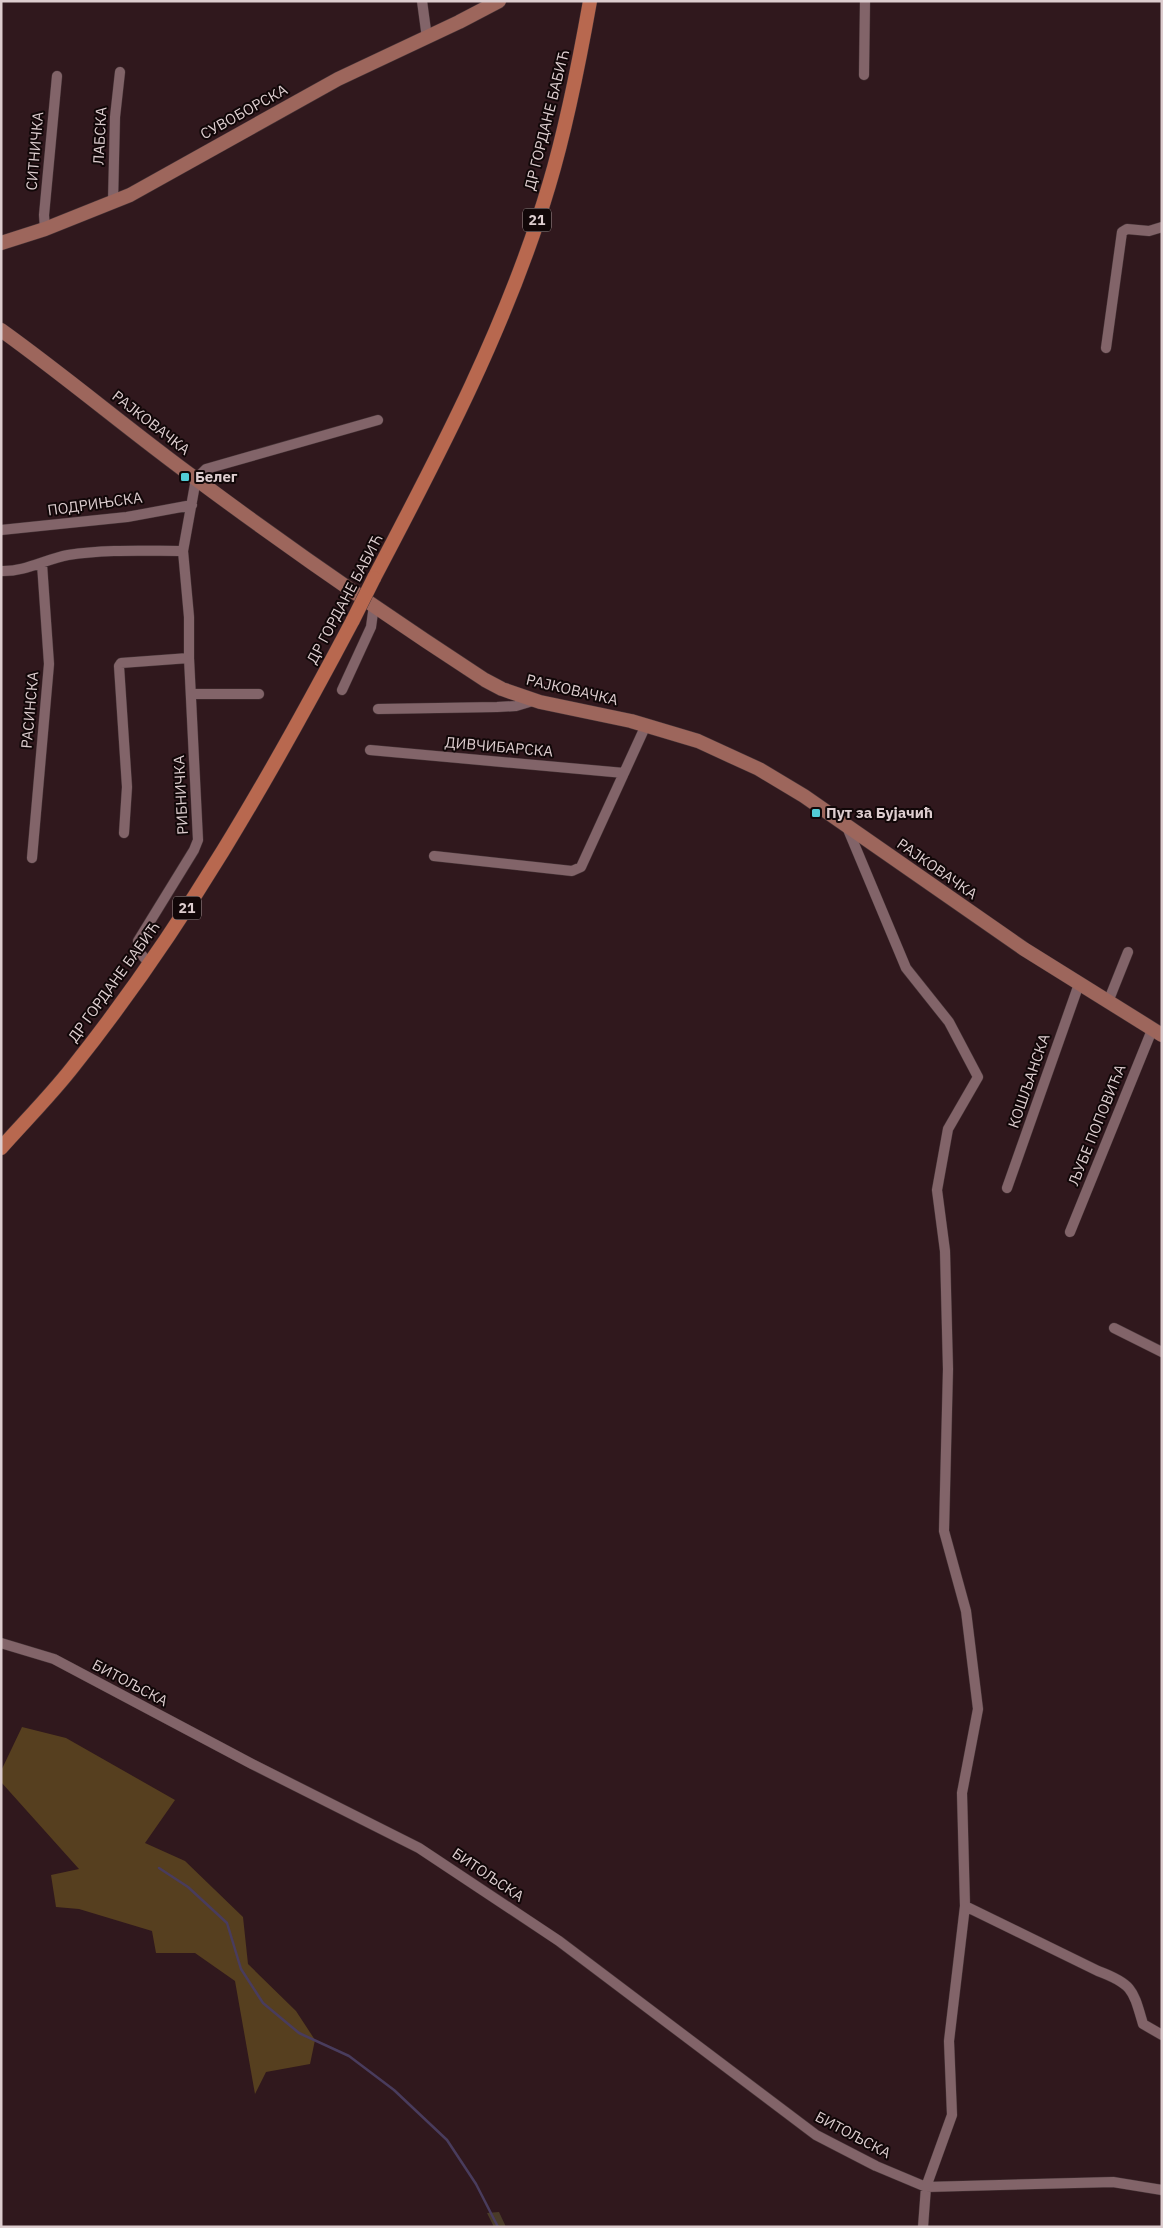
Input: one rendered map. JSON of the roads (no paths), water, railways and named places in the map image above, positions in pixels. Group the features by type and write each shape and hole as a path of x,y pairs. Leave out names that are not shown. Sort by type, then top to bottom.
{"main road":[{"name":"СУВОБОРСКА","path":"1,243 45,229 113,202 338,78 427,38 499,1"},
{"name":"ДР ГОРДАНЕ БАБИЋ","path":"1,1148 70,1070 149,963 213,867 279,759 439,454 479,369 520,271 548,187 562,139 590,1"},
{"name":"РАЈКОВАЧКА","path":"3,334 61,373 196,479 374,605 485,680 502,689 536,700 646,725 708,744 759,769 804,796 1001,934 1157,1032"}],"street":[{"path":"422,1 427,38"},
{"path":"864,75 865,1"},
{"name":"ЛАБСКА","path":"113,202 114,135 120,72"},
{"name":"СИТНИЧКА","path":"45,229 44,215 57,76"},
{"path":"1106,348 1122,232 1127,229 1149,231 1162,227"},
{"path":"196,479 206,469 378,420"},
{"name":"РИБНИЧКА","path":"149,963 140,953 138,941 194,850 198,840 189,658 189,618 183,551 196,479"},
{"name":"ПОДРИЊСКА","path":"1,530 119,518 192,505"},
{"path":"2,573 42,564 66,556 104,551 183,551"},
{"name":"РАСИНСКА","path":"32,858 49,664 42,564"},
{"path":"342,690 371,627 374,605"},
{"path":"124,833 127,787 119,666 121,663 189,658"},
{"path":"191,694 259,694"},
{"path":"378,709 516,706 536,700"},
{"path":"434,856 572,871 582,867 646,725"},
{"name":"ДИВЧИБАРСКА","path":"370,750 624,773"},
{"path":"847,827 906,968 949,1022 978,1077 948,1130 937,1190 945,1251 948,1368 944,1530 966,1611 978,1709 962,1793 965,1906 949,2041 952,2115 926,2187 923,2227"},
{"path":"1108,1002 1128,952"},
{"name":"КОШЉАНСКА","path":"1007,1188 1079,984"},
{"name":"ЉУБЕ ПОПОВИЋА","path":"1070,1232 1157,1032"},
{"path":"1114,1328 1162,1352"},
{"name":"БИТОЉСКА","path":"1,1643 54,1659 252,1764 419,1848 559,1941 816,2135 876,2166 926,2187"},
{"path":"965,1906 1098,1971 1119,1978 1133,1991 1143,2024 1162,2035"},
{"path":"926,2187 1113,2182 1162,2190"}],"waterway":[{"path":"159,1868 188,1887 227,1923 241,1969 263,2003 299,2033 349,2056 394,2090 447,2140 476,2184 498,2227"}],"place":[{"name":"Белег","path":"185,477"},
{"name":"Пут за Бујачић","path":"816,813"}]}
